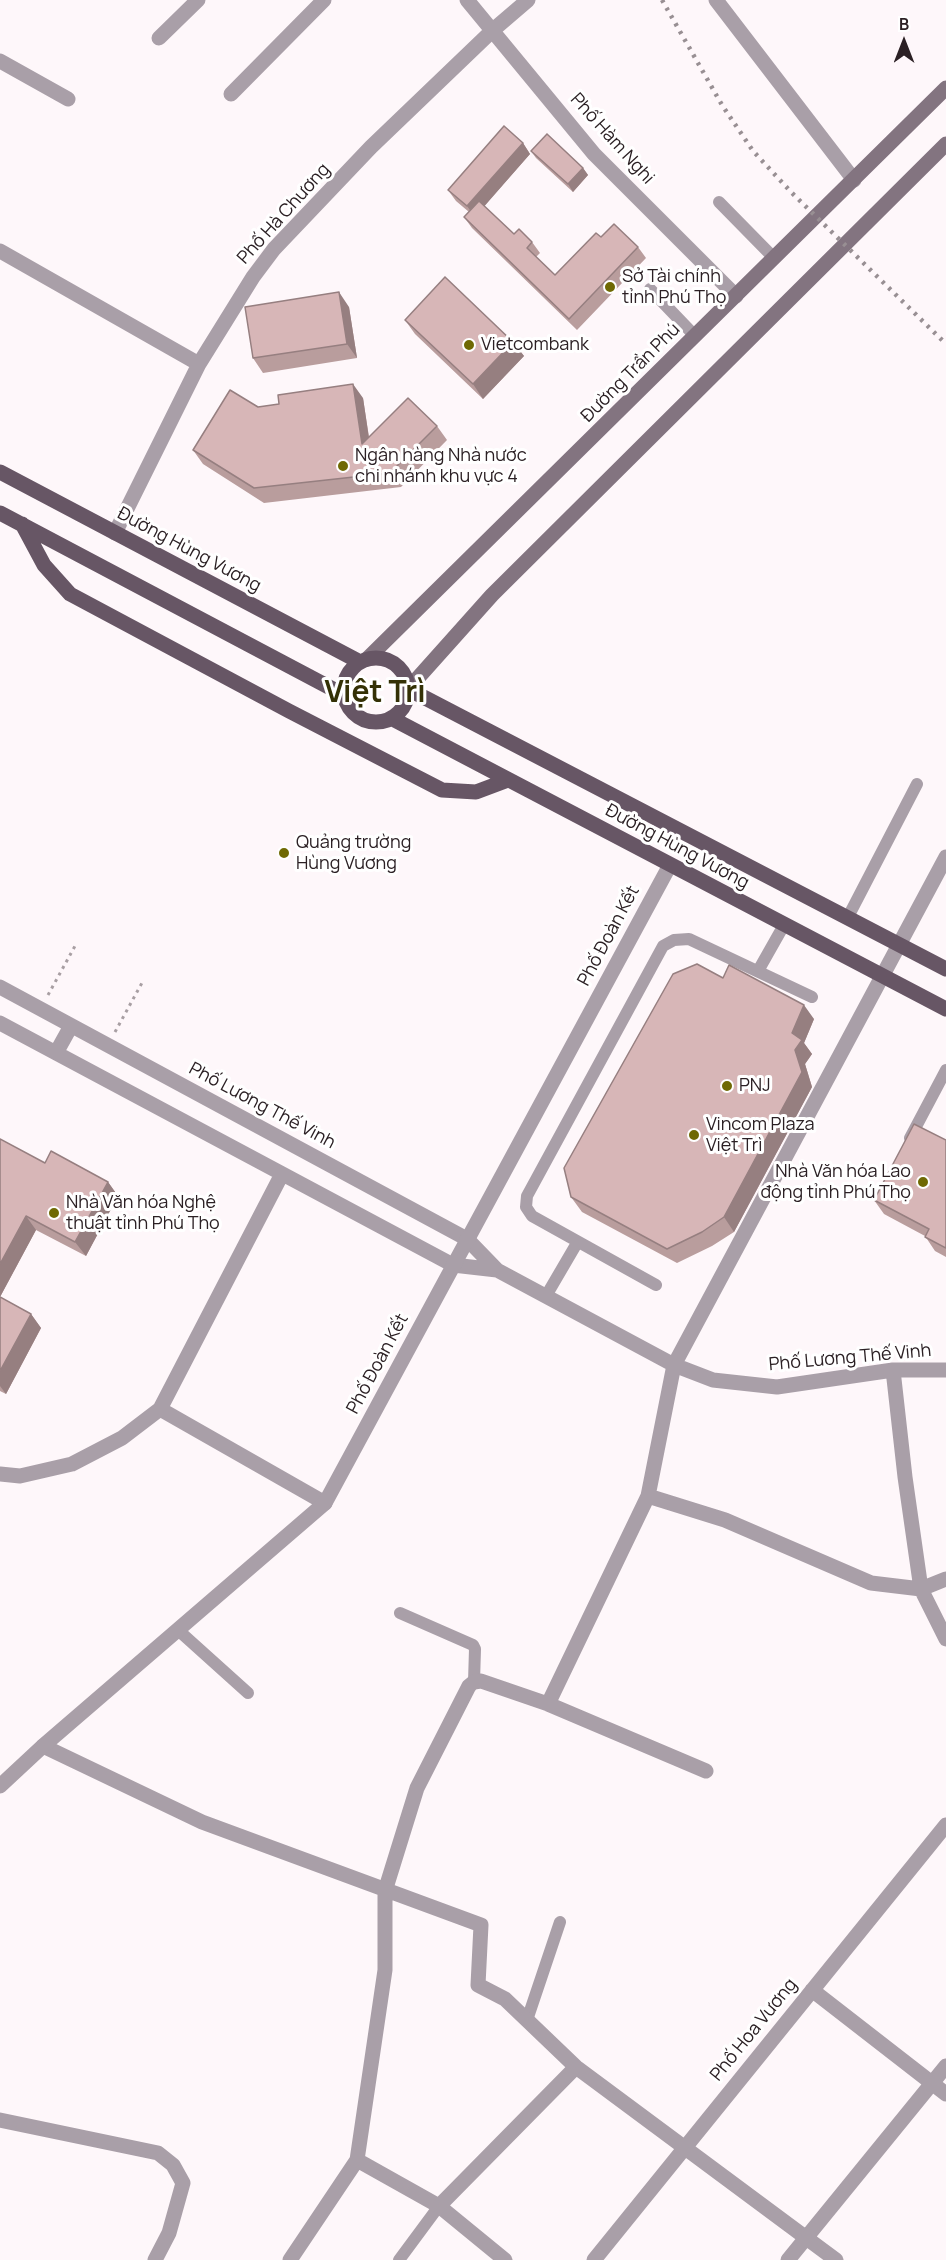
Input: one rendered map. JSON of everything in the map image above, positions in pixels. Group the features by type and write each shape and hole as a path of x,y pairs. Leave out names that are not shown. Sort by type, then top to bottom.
{"main road":[{"name":"Đường Trần Phú","path":"364,661 946,88"},
{"path":"408,689 492,595 946,144"},
{"name":"Đường Hùng Vương","path":"0,472 364,661"},
{"path":"0,513 344,695"},
{"path":"22,524 44,565 69,594 299,716 442,790 476,792 508,780"},
{"path":"380,658 395,664 404,674 408,689 404,706 391,718 376,722 362,718 350,709 344,695 347,676 364,661 380,658"},
{"name":"Đường Hùng Vương","path":"408,689 946,969"},
{"name":"Đường Hùng Vương","path":"391,718 946,1009"}],"street":[{"path":"159,39 198,0"},
{"path":"231,94 324,0"},
{"name":"Phố Hàm Nghi","path":"467,0 594,154 736,296"},
{"name":"Phố Hà Chương","path":"115,533 199,364 236,302 274,249 371,147 493,30 528,0"},
{"path":"716,0 854,180"},
{"path":"0,61 68,99"},
{"path":"0,251 199,364"},
{"path":"548,1704 648,1496 674,1365 946,857"},
{"name":"Phố Đoàn Kết","path":"0,1786 43,1746 325,1503 670,865"},
{"name":"Phố Lương Thế Vinh","path":"0,987 467,1239 497,1270 674,1365 713,1380 777,1387 893,1370 946,1370"},
{"name":"Phố Lương Thế Vinh","path":"0,1023 453,1265 497,1270"},
{"path":"56,1053 71,1026"},
{"path":"0,1474 20,1476 72,1464 122,1438 160,1408 282,1174"},
{"path":"893,1370 904,1477 921,1589 946,1639"},
{"path":"160,1408 325,1503"},
{"path":"648,1496 725,1520 871,1583 921,1589 946,1579"},
{"path":"290,2260 357,2160 385,1970 385,1891 417,1788 469,1686 481,1681 548,1704 706,1771"},
{"path":"43,1746 202,1822 481,1925 478,1985 505,1999 576,2067 836,2260"},
{"name":"Phố Hoa Vương","path":"594,2260 946,1825"},
{"path":"812,1990 946,2094"},
{"path":"788,2260 946,2066"},
{"path":"439,2206 576,2067"},
{"path":"0,2120 158,2153 173,2165 183,2183 169,2233 155,2260"},
{"path":"357,2160 439,2206 505,2260"}],"lane":[{"path":"719,202 774,258"},
{"path":"650,289 695,336"},
{"path":"848,917 917,784"},
{"path":"758,971 784,925"},
{"path":"656,1285 532,1216 526,1207 527,1196 663,946 674,940 689,939 812,997"},
{"path":"901,1154 942,1087 946,1070"},
{"path":"546,1296 577,1243"},
{"path":"400,1613 473,1645 475,1649 474,1682"},
{"path":"178,1630 248,1694"},
{"path":"527,2020 560,1922"},
{"path":"399,2260 439,2206"}],"path":[{"path":"40,1009 75,946"},
{"path":"107,1045 143,981"}],"building":[{"path":"504,126 523,143 467,206 448,190"},
{"path":"547,134 583,168 568,184 531,151"},
{"path":"479,201 514,234 519,229 532,242 527,248 555,275 596,233 601,237 614,224 638,247 569,319 464,217"},
{"name":"Vietcombank","path":"445,277 513,342 473,384 405,320"},
{"path":"339,292 347,344 253,358 245,307"},
{"path":"353,384 362,444 408,398 437,426 390,473 254,488 193,450 230,390 258,407 279,404 278,395"},
{"name":"Vincom Plaza Việt Trì","path":"697,964 723,978 729,965 804,1005 792,1033 802,1040 795,1050 802,1072 724,1217 702,1232 667,1249 571,1197 564,1168 673,974"},
{"name":"Nhà Văn hóa Lao động tỉnh Phú Thọ","path":"914,1124 946,1140 946,1248 925,1237 929,1229 874,1200"},
{"name":"Nhà Văn hóa Nghệ thuật tỉnh Phú Thọ","path":"0,1139 45,1163 51,1151 108,1182 75,1242 26,1216 0,1264"},
{"path":"0,1297 31,1314 0,1371"}],"railway":[{"path":"662,0 722,105 753,151 791,192 946,344"}],"place":[{"name":"Sở Tài chính tỉnh Phú Thọ","path":"610,287"},
{"name":"Vietcombank","path":"469,345"},
{"name":"Ngân hàng Nhà nước chi nhánh khu vực 4","path":"343,466"},
{"name":"Quảng trường Hùng Vương","path":"284,853"},
{"name":"PNJ","path":"727,1086"},
{"name":"Vincom Plaza Việt Trì","path":"694,1135"},
{"name":"Nhà Văn hóa Lao động tỉnh Phú Thọ","path":"923,1182"},
{"name":"Nhà Văn hóa Nghệ thuật tỉnh Phú Thọ","path":"54,1213"}],"district":[{"name":"Việt Trì","path":"375,694"}]}
